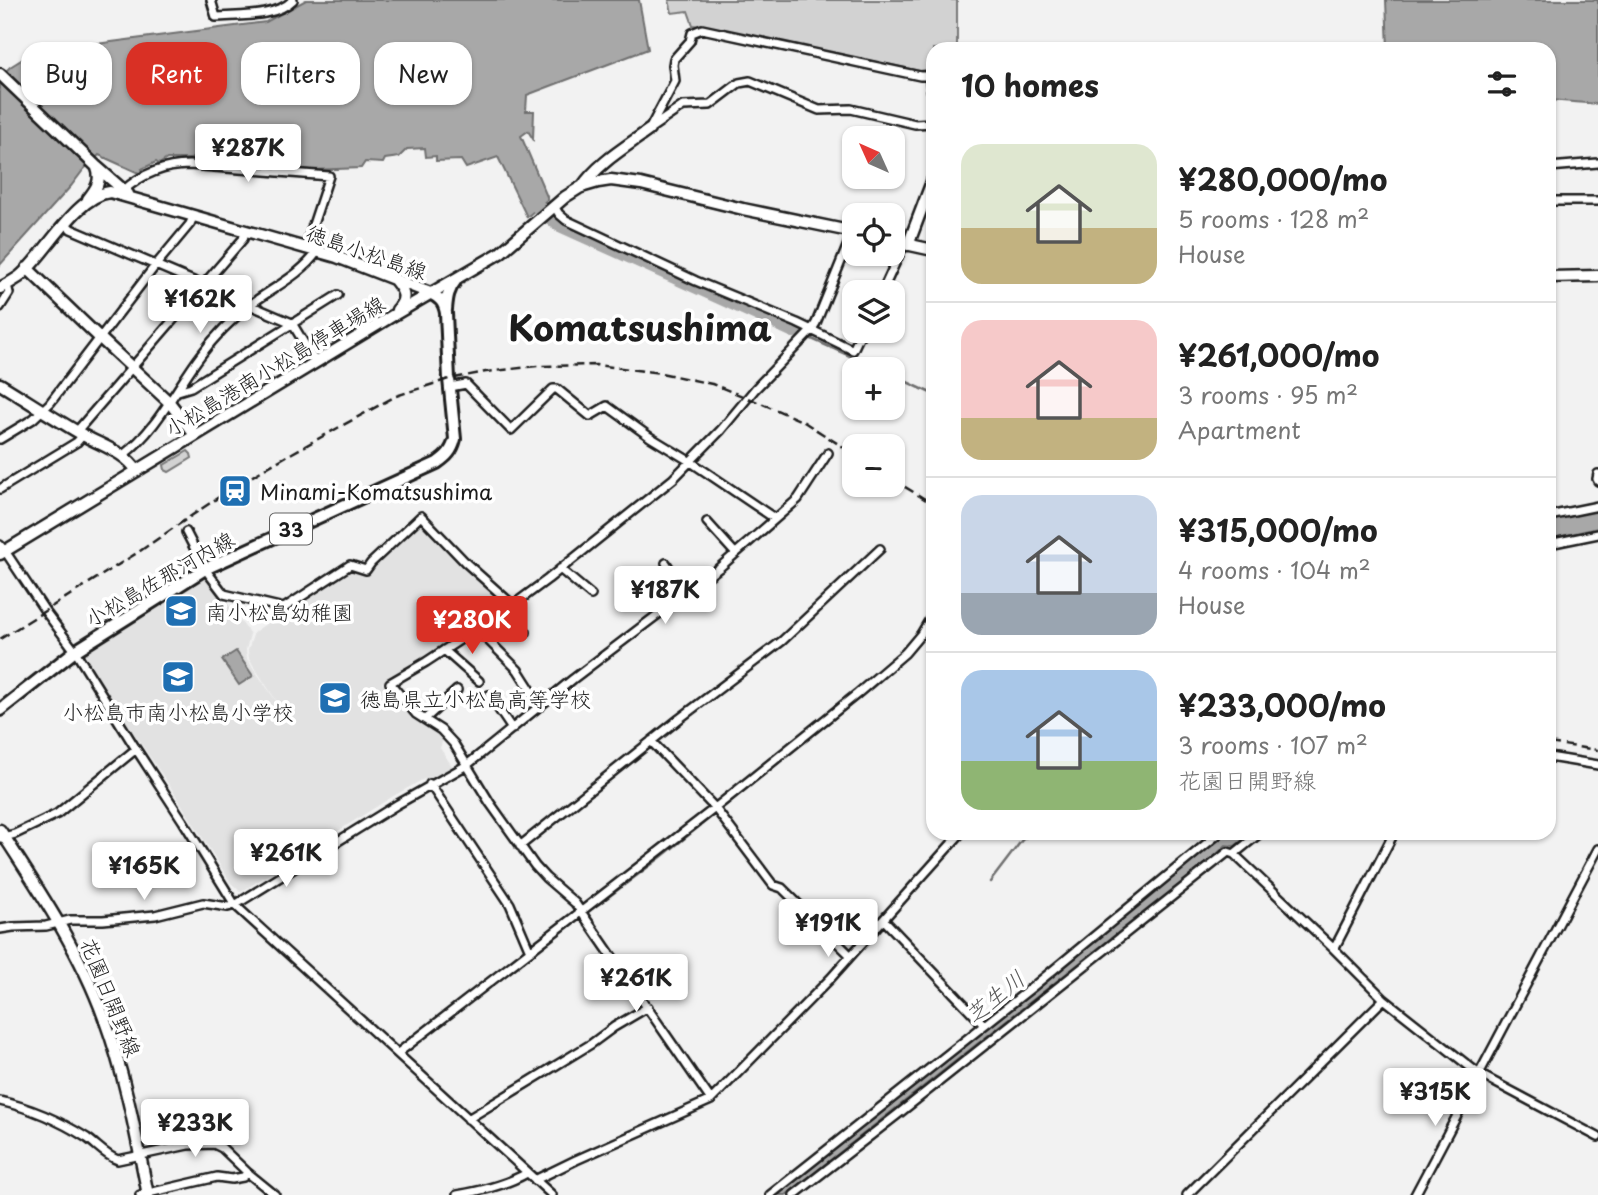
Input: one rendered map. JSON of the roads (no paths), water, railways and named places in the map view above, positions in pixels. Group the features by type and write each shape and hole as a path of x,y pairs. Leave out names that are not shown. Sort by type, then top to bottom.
{"main road":[{"path":"0,74 95,166 137,200"},
{"path":"582,187 589,176 649,130"},
{"path":"3,286 20,276 83,204 99,183 95,166"},
{"name":"徳島小松島線","path":"83,204 106,192 125,195 337,257 430,293 500,253 553,207 582,187 611,180 641,184 842,230"},
{"path":"926,196 906,244 926,248"},
{"path":"27,268 169,402 195,435"},
{"path":"1556,277 1598,276"},
{"path":"392,316 405,298 402,288 394,279"},
{"name":"小松島佐那河内線","path":"0,710 75,651 205,569 446,457 455,439 446,313 449,288 456,279"},
{"path":"430,293 440,298 446,313"},
{"name":"小松島港南小松島停車場線","path":"2,550 138,471 430,293"},
{"path":"0,384 80,433 122,455 132,462 138,471"},
{"name":"花園日開野線","path":"1,835 58,922 81,964 104,1016 121,1068 140,1155 145,1194"}],"street":[{"path":"211,0 215,17 268,12 289,5 293,0"},
{"path":"649,130 675,81 674,60 690,41 692,33 702,29 926,76"},
{"path":"649,130 683,106 710,105 739,83 750,81 819,110 851,109 915,124 926,123"},
{"path":"1556,166 1598,163"},
{"path":"123,191 138,180 174,165 329,176 306,249"},
{"path":"1556,201 1598,201"},
{"path":"553,207 566,220 696,281 853,350 856,343"},
{"path":"0,439 43,411 193,217"},
{"path":"66,224 71,229 155,266 292,323 316,363"},
{"path":"0,489 77,442 80,433 132,367 243,239 245,232"},
{"path":"888,280 906,244"},
{"path":"122,455 143,437 202,354 230,323 249,306 310,263 317,252"},
{"path":"711,1100 575,902 546,878 520,846 454,744 441,730 416,714 390,683 509,607 673,479 810,332 842,261"},
{"path":"0,307 9,293 3,286"},
{"path":"177,391 191,387 338,295"},
{"path":"450,387 466,384 511,430 549,391 557,389 590,416 607,406 774,518"},
{"path":"0,929 155,915 203,903 228,907 235,905 430,784 467,765 735,553 798,499 828,453"},
{"path":"1598,474 1598,481"},
{"path":"1556,515 1598,506"},
{"path":"186,532 205,569 224,594 284,608 350,565 366,570 421,516 509,607 526,632"},
{"path":"707,522 735,553"},
{"path":"1556,543 1598,534"},
{"path":"520,846 782,641 880,549"},
{"path":"2,550 75,651 235,905 552,1195"},
{"path":"666,563 685,593"},
{"path":"560,569 591,596"},
{"path":"398,1053 717,810 905,653 926,626"},
{"path":"477,629 518,670 541,706"},
{"path":"444,650 479,681"},
{"path":"425,719 457,690"},
{"path":"489,695 512,729"},
{"path":"651,741 717,810 774,885 782,888 850,955"},
{"path":"1,835 15,834 57,814 136,749"},
{"path":"1556,758 1598,765"},
{"path":"430,784 510,904 530,951"},
{"path":"535,1180 711,1100 797,1013 955,840"},
{"path":"770,1195 1211,840"},
{"path":"1234,854 1252,840"},
{"path":"1334,949 1390,840"},
{"path":"1415,1195 1598,849"},
{"path":"794,1195 1228,852 1234,854 1384,999 1479,1074 1598,1137"},
{"path":"884,920 984,1025"},
{"path":"1187,1195 1384,999"},
{"path":"468,1119 648,1006"},
{"path":"0,1101 23,1106 66,1126 90,1140 113,1159 188,1145 214,1144 275,1195"},
{"path":"145,1194 217,1177 243,1177 248,1172"},
{"path":"457,1195 480,1192 527,1173"}],"waterway":[{"path":"535,204 558,224 794,331"},
{"path":"794,331 852,357"},
{"path":"905,381 926,391"},
{"path":"599,904 873,687 913,650 926,633"},
{"path":"990,882 1022,840"}],"railway":[{"path":"0,639 137,553 232,488 285,457 396,396 449,379 537,366 596,365 661,373 712,384 763,404 804,422 842,446"},
{"path":"905,487 926,500"},
{"path":"1556,744 1598,750"}],"place":[{"name":"Minami-Komatsushima","path":"235,491"},
{"name":"南小松島幼稚園","path":"181,611"},
{"name":"小松島市南小松島小学校","path":"178,677"},
{"name":"徳島県立小松島高等学校","path":"335,698"}],"district":[{"name":"Komatsushima","path":"640,326"}],"water label":[{"name":"芝生川","path":"994,996"}]}
